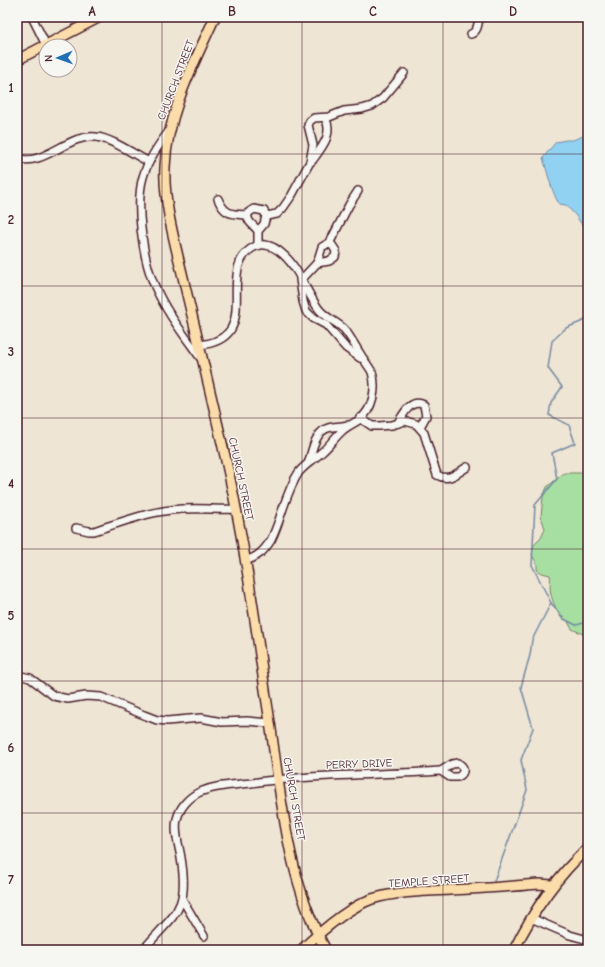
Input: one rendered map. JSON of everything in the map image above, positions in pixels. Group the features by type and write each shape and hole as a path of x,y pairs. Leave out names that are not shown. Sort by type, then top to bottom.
{"main road":[{"path":"60,38 100,17"},
{"name":"CHURCH STREET","path":"215,17 179,98 170,130 165,169 168,203 236,509 282,809 296,871 310,916 326,950"},
{"path":"17,60 38,49"},
{"path":"514,950 531,918 552,885 588,848"},
{"name":"TEMPLE STREET","path":"301,950 318,934 360,905 384,896 442,890 539,884 552,885"}],"street":[{"path":"32,17 42,38"},
{"path":"472,34 477,29 479,17"},
{"path":"310,162 313,145 308,125 310,121 314,118 325,118 348,110 362,109 379,102 404,73"},
{"path":"266,216 277,214 283,208 310,162 327,139 329,127 325,118"},
{"path":"170,130 159,144 149,162 143,178 140,212 143,242 149,270 156,289 174,321 203,362"},
{"path":"17,158 23,160 34,159 84,138 96,136 112,142 149,162"},
{"path":"317,263 322,247 329,244 358,191"},
{"path":"218,199 223,208 229,213 248,215"},
{"path":"258,231 250,223 248,215 251,210 257,209 264,211 266,216 264,224 258,231 258,246"},
{"path":"300,277 317,263 329,261 335,257 336,251 332,245 329,244"},
{"path":"199,345 216,341 230,330 234,316 238,268 243,257 250,250 258,246 265,245 279,250 300,277 323,315 344,330 351,338 372,372 374,378 374,392 369,407 360,418 350,424 321,453 300,471 290,489 267,547 258,556 245,561"},
{"path":"300,277 303,301 306,311 313,318 326,325 346,348 364,360"},
{"path":"398,423 409,407 415,403 420,403 424,405 426,416 420,427"},
{"path":"360,418 372,426 410,421 420,427 431,451 437,475 442,478 448,478 467,467"},
{"path":"309,462 315,444 322,431 350,424"},
{"path":"76,528 94,531 156,512 172,510 236,509"},
{"path":"17,675 30,678 54,696 68,698 86,696 101,697 157,720 167,721 201,718 222,722 247,721 270,723"},
{"name":"PERRY DRIVE","path":"182,899 183,875 176,828 179,813 186,802 195,795 206,790 277,779 442,771"},
{"path":"182,899 204,936"},
{"path":"143,950 174,917 182,899"},
{"path":"531,918 570,936 588,940"}],"green space":[{"path":"564,473 588,473 588,633 583,634 572,629 567,620 562,619 551,596 550,575 537,570 537,564 532,555 534,545 541,538 545,529 541,516 543,497 547,487"}],"water":[{"path":"588,134 588,240 586,231 576,216 566,205 559,204 556,199 543,158 556,142 573,140"}],"waterway":[{"path":"588,319 566,328 552,341 548,368 562,387 551,403 549,415 569,425 575,443 552,453 557,479 535,505 532,565 551,603 564,619 576,625 588,622"},
{"path":"494,881 527,790 521,760 533,728 521,687 530,655 532,640 551,603"}]}
